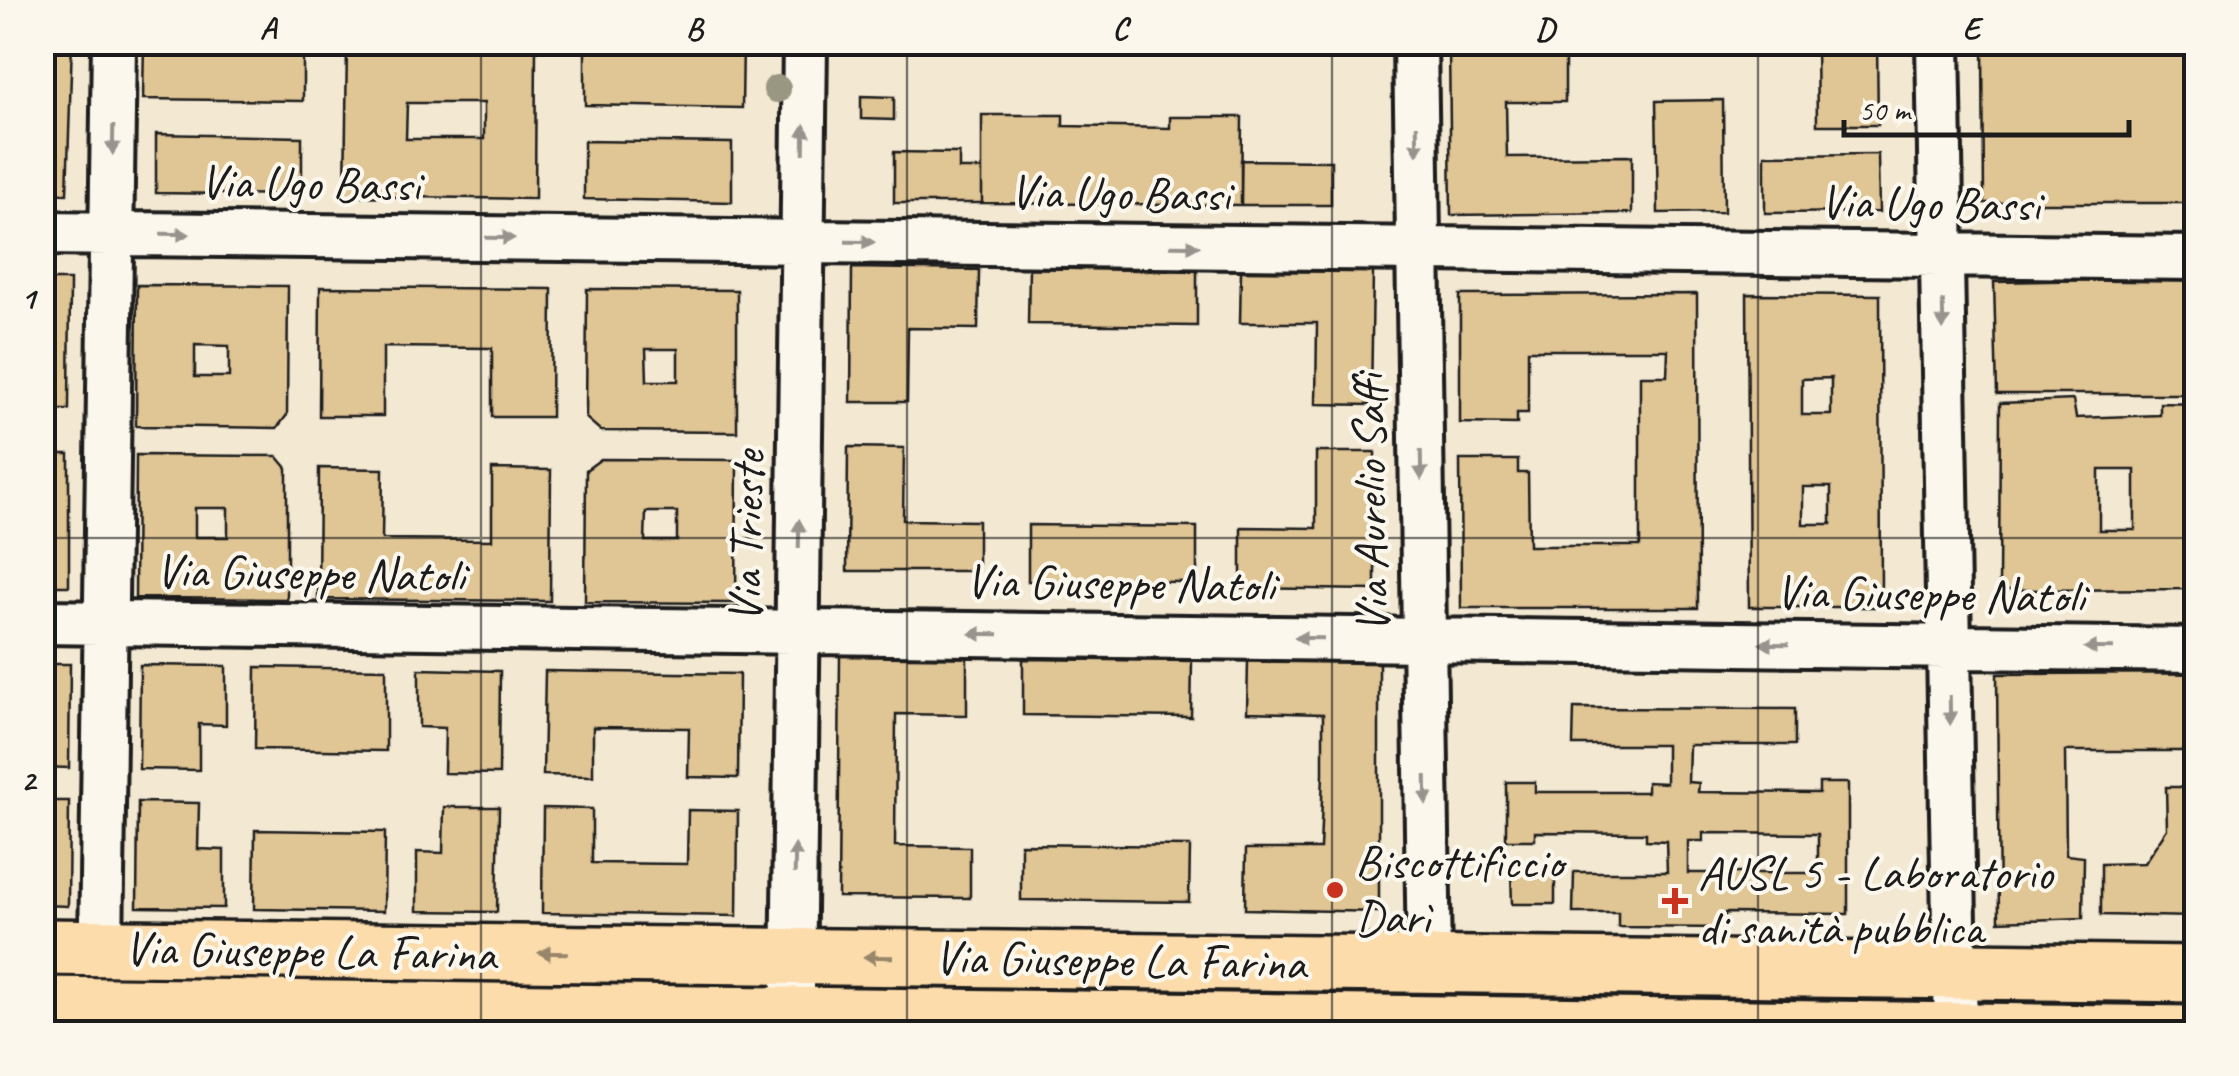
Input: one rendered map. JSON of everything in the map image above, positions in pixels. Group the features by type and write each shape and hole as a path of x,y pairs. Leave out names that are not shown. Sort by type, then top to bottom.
{"main road":[{"name":"Via Giuseppe La Farina","path":"42,947 2196,974"},
{"name":"Via Giuseppe La Farina","path":"42,1005 100,1020 2191,1034"}],"street":[{"path":"101,948 114,42"},
{"name":"Via Trieste","path":"793,1024 805,42"},
{"name":"Via Aurelio Saffi","path":"1416,42 1428,964"},
{"path":"1938,42 1956,1032"},
{"name":"Via Ugo Bassi","path":"42,232 2196,258"},
{"name":"Via Giuseppe Natoli","path":"42,622 2196,650"}],"building":[{"path":"42,42 72,42 67,194 42,193"},
{"path":"144,42 303,42 303,101 143,99"},
{"path":"347,42 536,45 535,199 345,196","holes":["407,103 484,103 484,139 406,139"]},
{"path":"585,42 690,47 690,42 743,42 742,108 585,105"},
{"path":"1309,42 1344,42 1344,52 1309,52"},
{"path":"1816,42 1877,42 1878,125 1817,125"},
{"path":"1983,42 2196,42 2196,203 1984,203"},
{"path":"1565,45 1565,102 1506,102 1507,157 1632,156 1632,213 1451,215 1449,46"},
{"path":"861,96 894,97 894,120 861,119"},
{"path":"1723,100 1724,212 1658,213 1656,101"},
{"path":"982,115 1063,115 1063,126 1170,128 1170,117 1242,117 1241,205 982,203"},
{"path":"156,134 302,137 302,195 156,193"},
{"path":"584,141 732,143 732,202 584,199"},
{"path":"894,152 959,153 959,169 982,169 982,203 894,203"},
{"path":"1878,154 1879,212 1765,213 1765,155"},
{"path":"1241,160 1331,161 1331,205 1241,205"},
{"path":"852,268 979,270 978,329 908,328 907,402 851,402"},
{"path":"1029,268 1197,271 1197,326 1028,324"},
{"path":"1241,271 1373,271 1371,405 1316,404 1317,323 1240,323"},
{"path":"2196,278 2196,394 1997,394 1994,282"},
{"path":"42,280 70,280 69,410 42,410"},
{"path":"137,285 288,286 287,415 277,428 136,426","holes":["195,345 229,346 229,377 195,377"]},
{"path":"320,287 552,289 551,417 492,417 492,348 383,347 383,416 319,416"},
{"path":"587,289 737,290 737,432 601,431 586,418","holes":["646,349 678,349 678,381 647,381"]},
{"path":"1697,294 1698,608 1461,608 1460,460 1518,460 1518,473 1528,473 1529,546 1640,546 1640,376 1667,376 1668,350 1528,350 1528,413 1517,413 1517,424 1460,423 1460,295"},
{"path":"1747,294 1880,295 1881,607 1749,607","holes":["1831,378 1831,415 1802,415 1802,379","1803,487 1831,487 1831,524 1803,524"]},
{"path":"2073,400 2076,418 2160,415 2160,403 2196,404 2196,589 1999,590 2000,403","holes":["2099,470 2135,470 2135,530 2099,530"]},
{"path":"848,447 904,448 903,520 978,521 978,571 847,571"},
{"path":"1316,452 1375,452 1375,590 1241,588 1241,527 1316,528"},
{"path":"42,454 69,454 69,586 42,586"},
{"path":"136,455 277,456 287,468 287,599 135,598","holes":["195,508 228,508 228,537 195,537"]},
{"path":"601,459 737,460 736,603 585,602 586,470","holes":["646,512 677,512 677,541 645,541"]},
{"path":"319,468 383,469 382,539 492,540 492,469 551,470 550,601 318,599"},
{"path":"1028,525 1197,527 1197,582 1028,581"},
{"path":"840,654 967,655 967,715 896,714 895,846 970,847 970,898 838,897"},
{"path":"1023,659 1192,661 1191,717 1023,715"},
{"path":"1248,661 1379,661 1379,912 1245,909 1246,849 1320,849 1323,774 1323,714 1247,712"},
{"path":"42,664 70,664 69,768 42,767"},
{"path":"140,665 226,666 226,725 199,724 199,770 139,769"},
{"path":"256,667 386,669 386,751 255,749"},
{"path":"419,669 500,671 499,774 444,773 445,728 419,727"},
{"path":"545,671 739,674 738,778 688,777 689,728 593,727 593,776 543,775"},
{"path":"2196,673 2196,751 2065,751 2066,855 2084,857 2083,918 1999,921 1997,674"},
{"path":"1574,708 1795,709 1795,745 1689,745 1688,782 1699,783 1698,792 1819,793 1819,783 1848,783 1848,914 1725,913 1725,928 1618,927 1618,913 1573,913 1574,872 1667,872 1666,841 1646,840 1646,833 1535,832 1535,840 1506,840 1506,782 1535,782 1535,792 1647,792 1647,782 1666,783 1666,745 1573,745","holes":["1703,833 1818,834 1818,873 1688,873 1688,841 1703,841"]},
{"path":"2166,787 2196,787 2196,917 2101,915 2101,864 2144,863 2167,829"},
{"path":"42,801 69,801 68,906 42,905"},
{"path":"138,802 199,803 198,849 224,850 224,908 137,907"},
{"path":"444,807 499,807 497,912 417,911 417,852 443,853"},
{"path":"543,808 592,809 592,863 687,864 688,810 738,811 737,916 542,913"},
{"path":"255,830 385,832 384,911 254,909"},
{"path":"1021,844 1190,846 1189,902 1021,900"},
{"path":"1511,872 1555,872 1555,904 1512,904"}],"place":[{"name":"Biscottificcio Darì","path":"1335,890"},
{"name":"AUSL 5 - Laboratorio di sanità pubblica","path":"1675,901"}]}
